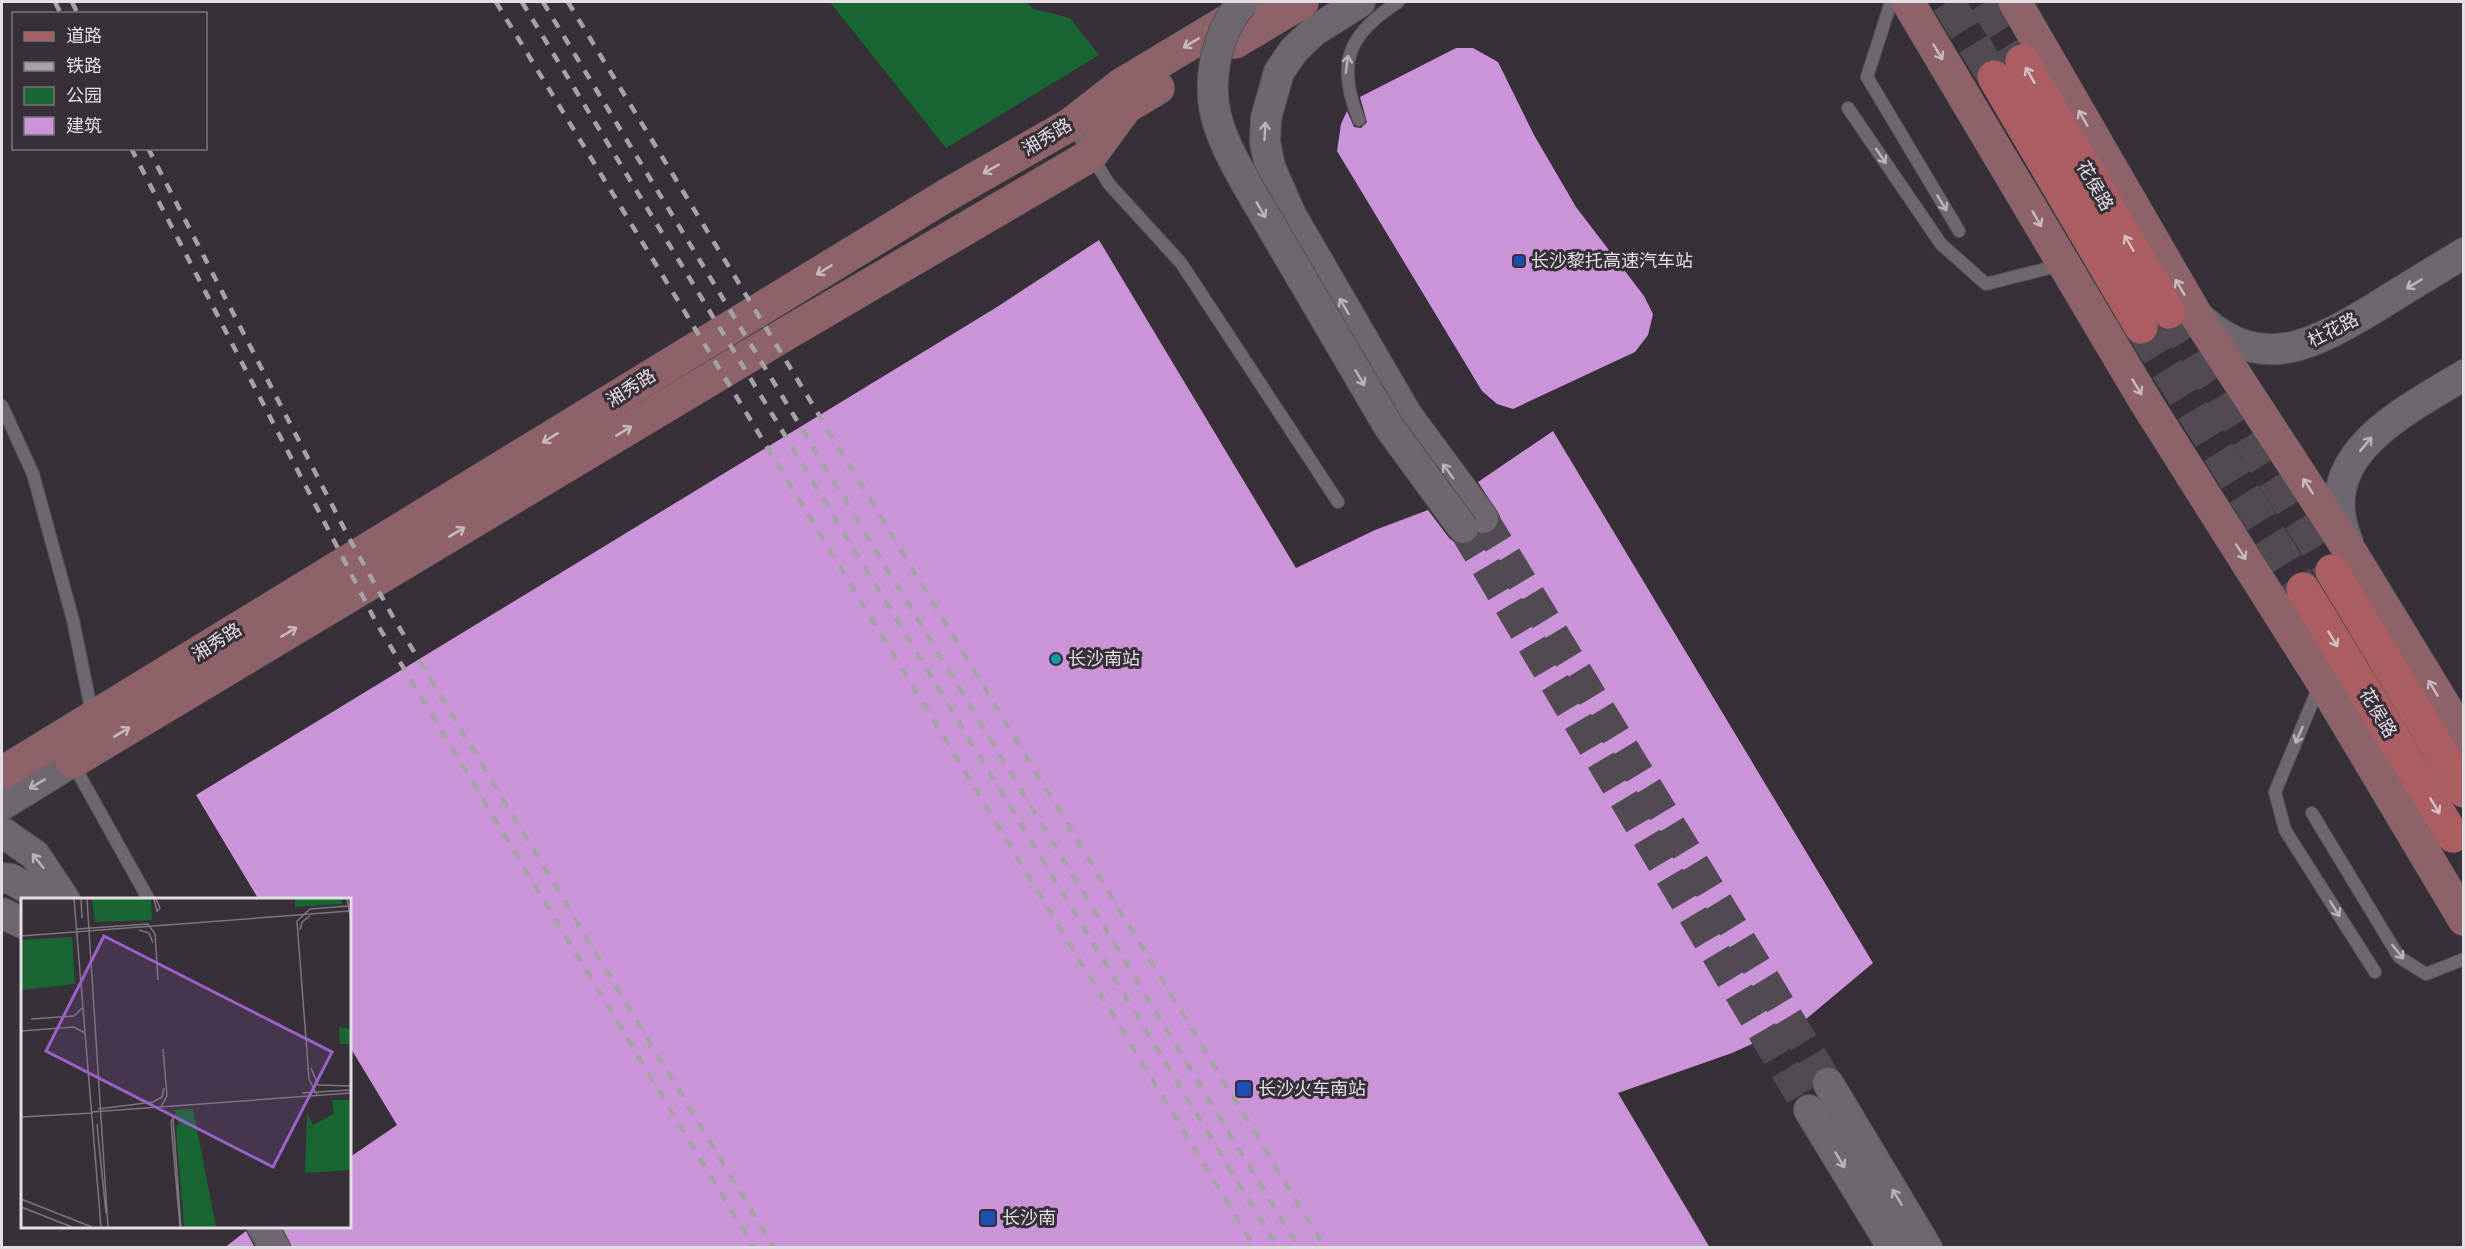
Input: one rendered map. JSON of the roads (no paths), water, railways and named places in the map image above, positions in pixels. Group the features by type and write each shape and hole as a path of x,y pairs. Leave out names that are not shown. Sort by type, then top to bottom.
{"main road":[{"name":"湘秀路","path":"2,773 66,751 93,718 937,201 1071,124 1121,85 1259,2"},
{"path":"66,751 1091,155 1126,107 1302,2"},
{"path":"1908,2 2147,404 2322,681 2463,919"},
{"path":"2015,2 2182,313 2343,563 2463,738"},
{"name":"花侯路","path":"2022,61 2182,313"},
{"name":"花侯路","path":"1994,77 2141,327"},
{"name":"花侯路","path":"2343,563 2463,791"},
{"name":"花侯路","path":"2303,589 2453,836"}],"street":[{"path":"1243,2 1228,24 1216,54 1213,86 1216,115 1227,145 1246,185 1389,428 1473,523 1407,415 1291,215 1270,167 1265,142 1266,118 1279,72 1294,50 1314,31 1360,2"},
{"name":"杜花路","path":"2182,313 2232,343 2274,350 2303,345 2328,336 2463,253"},
{"path":"2343,563 2339,494 2352,461 2381,426 2463,375"},
{"path":"2,805 66,751"},
{"path":"2,832 35,855 65,898"},
{"path":"2,878 11,879 44,898"},
{"path":"2,913 21,922"},
{"path":"1828,1083 1927,1248"},
{"path":"1809,1110 1893,1248"},
{"path":"263,1228 275,1248"}],"lane":[{"path":"1359,120 1349,95 1346,74 1349,51 1360,33 1381,13 1398,2"},
{"path":"1891,2 1867,76 1959,231"},
{"path":"1848,108 1941,244 1986,284 2064,264"},
{"path":"1071,124 1109,184 1180,263 1338,502"},
{"path":"2,406 33,474 74,620 93,718"},
{"path":"2322,681 2276,792 2285,830 2375,972"},
{"path":"66,751 148,898"},
{"path":"2312,813 2399,957 2426,974 2463,959"}],"tunnel":[{"path":"1948,2 1994,77"},
{"path":"1985,2 2022,61"},
{"path":"2169,312 2332,571"},
{"path":"2141,327 2303,589"},
{"path":"1483,518 1828,1083"},
{"path":"1463,528 1809,1110"}],"railway":[{"path":"55,2 60,12"},
{"path":"72,2 77,12"},
{"path":"496,2 1255,1248"},
{"path":"522,2 1278,1248"},
{"path":"543,2 1299,1248"},
{"path":"568,2 1325,1248"},
{"path":"132,150 377,624 754,1248"},
{"path":"149,150 348,536 393,617 774,1248"}],"place":[{"name":"长沙黎托高速汽车站","path":"1519,261"},
{"name":"长沙南站","path":"1056,659"},
{"name":"长沙火车南站","path":"1244,1089"},
{"name":"长沙南","path":"988,1218"}]}
